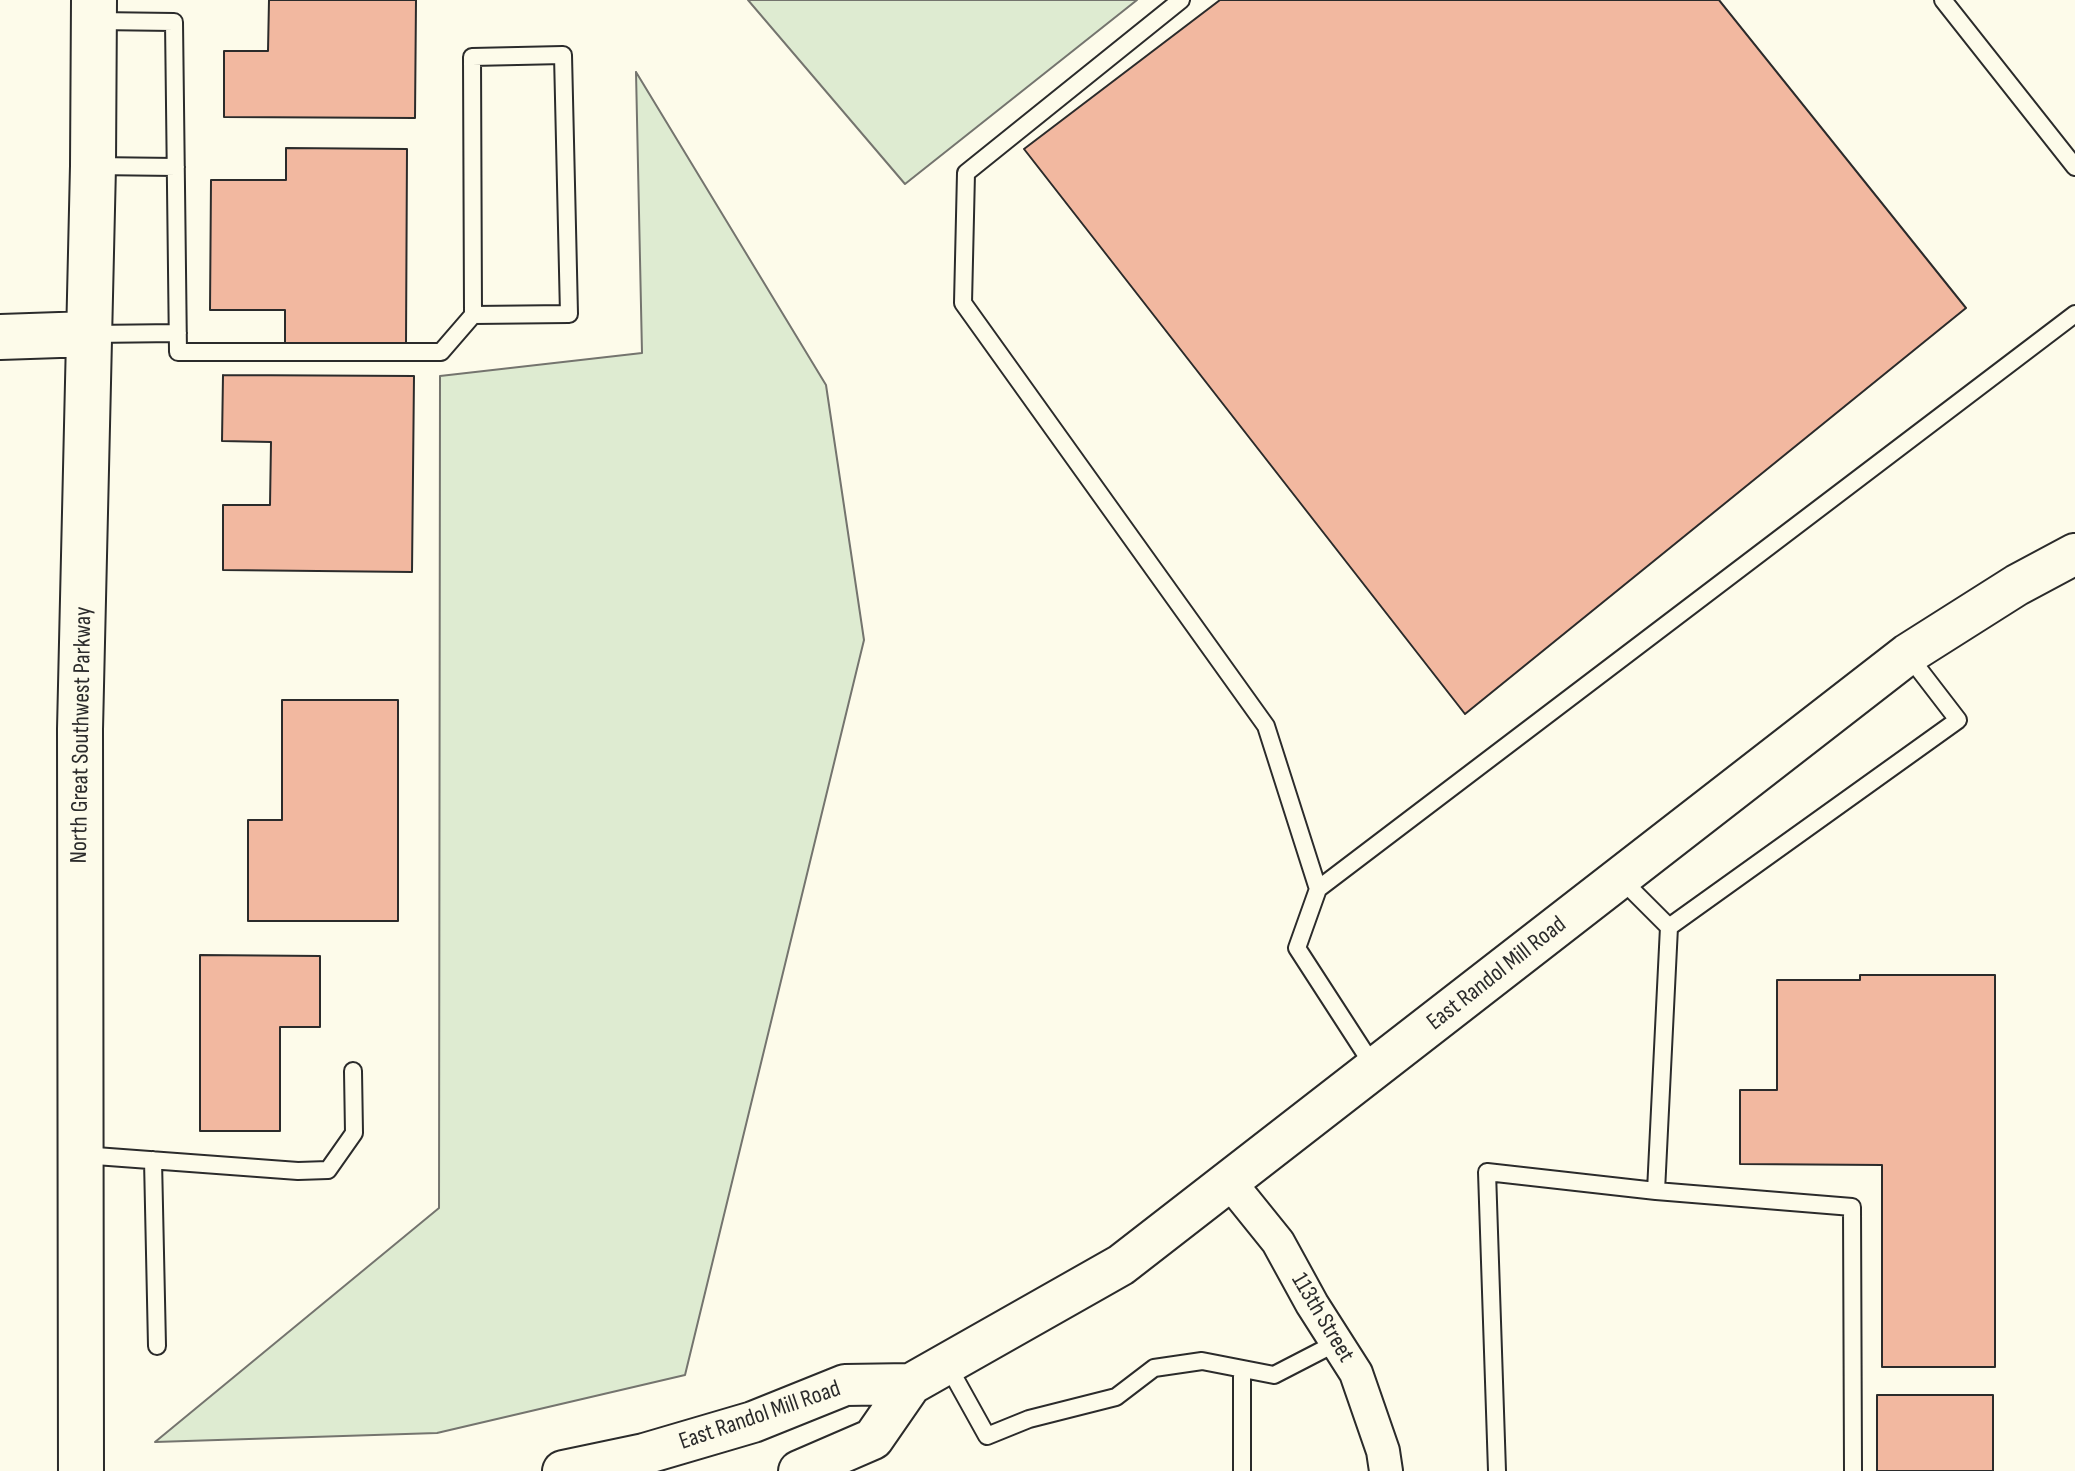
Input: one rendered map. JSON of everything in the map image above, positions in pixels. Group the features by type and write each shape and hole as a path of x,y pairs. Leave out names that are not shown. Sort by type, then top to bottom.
{"main road":[{"name":"North Great Southwest Parkway","path":"81,1471 80,729 94,10"},
{"path":"0,337 89,334"}],"street":[{"name":"East Randol Mill Road","path":"799,1471 873,1439 911,1384 1121,1265 1908,654 2017,585 2075,554"},
{"name":"113th Street","path":"1228,1180 1278,1242 1356,1373 1383,1451 1386,1471"},
{"name":"East Randol Mill Road","path":"563,1471 644,1454 753,1422 845,1385 911,1384"}],"lane":[{"path":"1181,0 966,173 963,303 1266,726 1318,889"},
{"path":"1943,0 2075,167"},
{"path":"94,10 174,22 178,352 441,352 473,315 472,57 563,55 569,314 473,315"},
{"path":"93,166 176,167"},
{"path":"1375,1069 1297,948 1318,889 2075,314"},
{"path":"89,334 178,333"},
{"path":"1669,927 1958,720 1908,654"},
{"path":"1620,878 1669,927 1656,1191"},
{"path":"80,1154 298,1171 328,1170 354,1133 353,1071"},
{"path":"153,1160 157,1346"},
{"path":"1497,1471 1487,1172 1656,1191 1852,1207 1853,1471"},
{"path":"947,1364 987,1436 1029,1419 1116,1397 1154,1368 1202,1361 1274,1375 1336,1343"},
{"path":"1242,1369 1242,1471"}],"green space":[{"path":"748,0 1137,0 905,184"},
{"path":"636,72 826,385 864,640 685,1375 437,1433 155,1442 439,1208 440,376 642,353"}],"building":[{"path":"269,0 416,0 415,118 224,117 224,51 268,51"},
{"path":"1220,0 1719,0 1966,308 1465,714 1024,149"},
{"path":"286,148 407,149 406,344 285,343 285,310 210,310 211,180 286,180"},
{"path":"223,375 414,376 412,572 223,570 223,505 270,505 271,442 222,441"},
{"path":"282,700 398,700 398,921 248,921 248,820 282,820"},
{"path":"200,955 320,956 320,1027 280,1027 280,1131 200,1131"},
{"path":"1860,975 1995,975 1995,1367 1882,1367 1882,1165 1740,1164 1740,1090 1777,1090 1777,980 1860,980"},
{"path":"1877,1395 1993,1395 1993,1471 1877,1471"}]}
